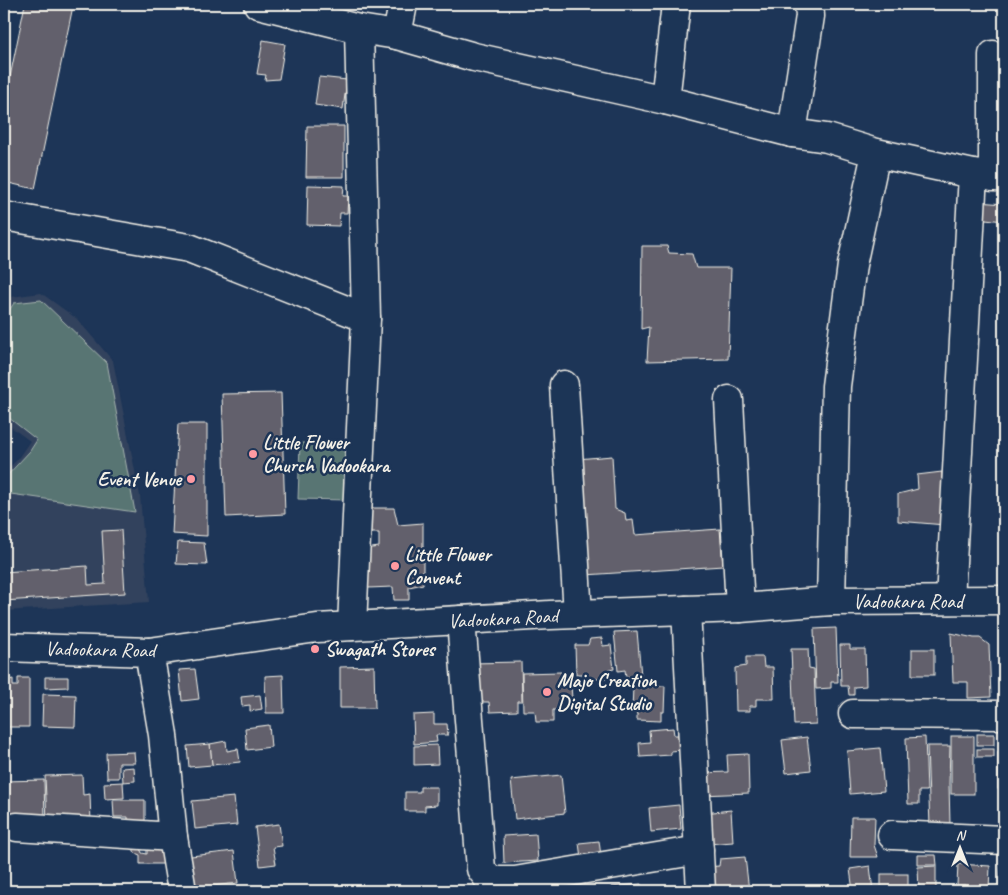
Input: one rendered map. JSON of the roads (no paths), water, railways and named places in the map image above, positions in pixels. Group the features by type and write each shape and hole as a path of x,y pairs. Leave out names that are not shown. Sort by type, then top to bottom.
{"street":[{"path":"258,4 358,29 397,35 474,57 665,100 792,133 826,138 876,153 990,176"},
{"path":"397,35 403,4"},
{"path":"665,100 676,4"},
{"path":"792,133 810,16 809,4"},
{"path":"352,626 366,318 358,29"},
{"path":"950,600 990,176 993,55"},
{"path":"832,601 836,386 852,265 876,153"},
{"path":"4,216 189,248 366,318"},
{"path":"564,385 578,614"},
{"path":"729,400 740,608"},
{"name":"Vadookara Road","path":"4,647 149,652 317,628 578,614 740,608 832,601 1004,600"},
{"path":"686,610 701,891"},
{"path":"461,620 480,869 490,881 515,881 538,884 698,850"},
{"path":"149,652 163,735 172,837 182,891"},
{"path":"853,714 1004,715"},
{"path":"17,827 172,837"},
{"path":"892,835 1004,840"}],"place":[{"name":"Little Flower Church Vadookara","path":"253,454"},
{"name":"Event Venue","path":"191,479"},
{"name":"Little Flower Convent","path":"395,566"},
{"name":"Swagath Stores","path":"315,649"},
{"name":"Majo Creation Digital Studio","path":"547,692"}]}
